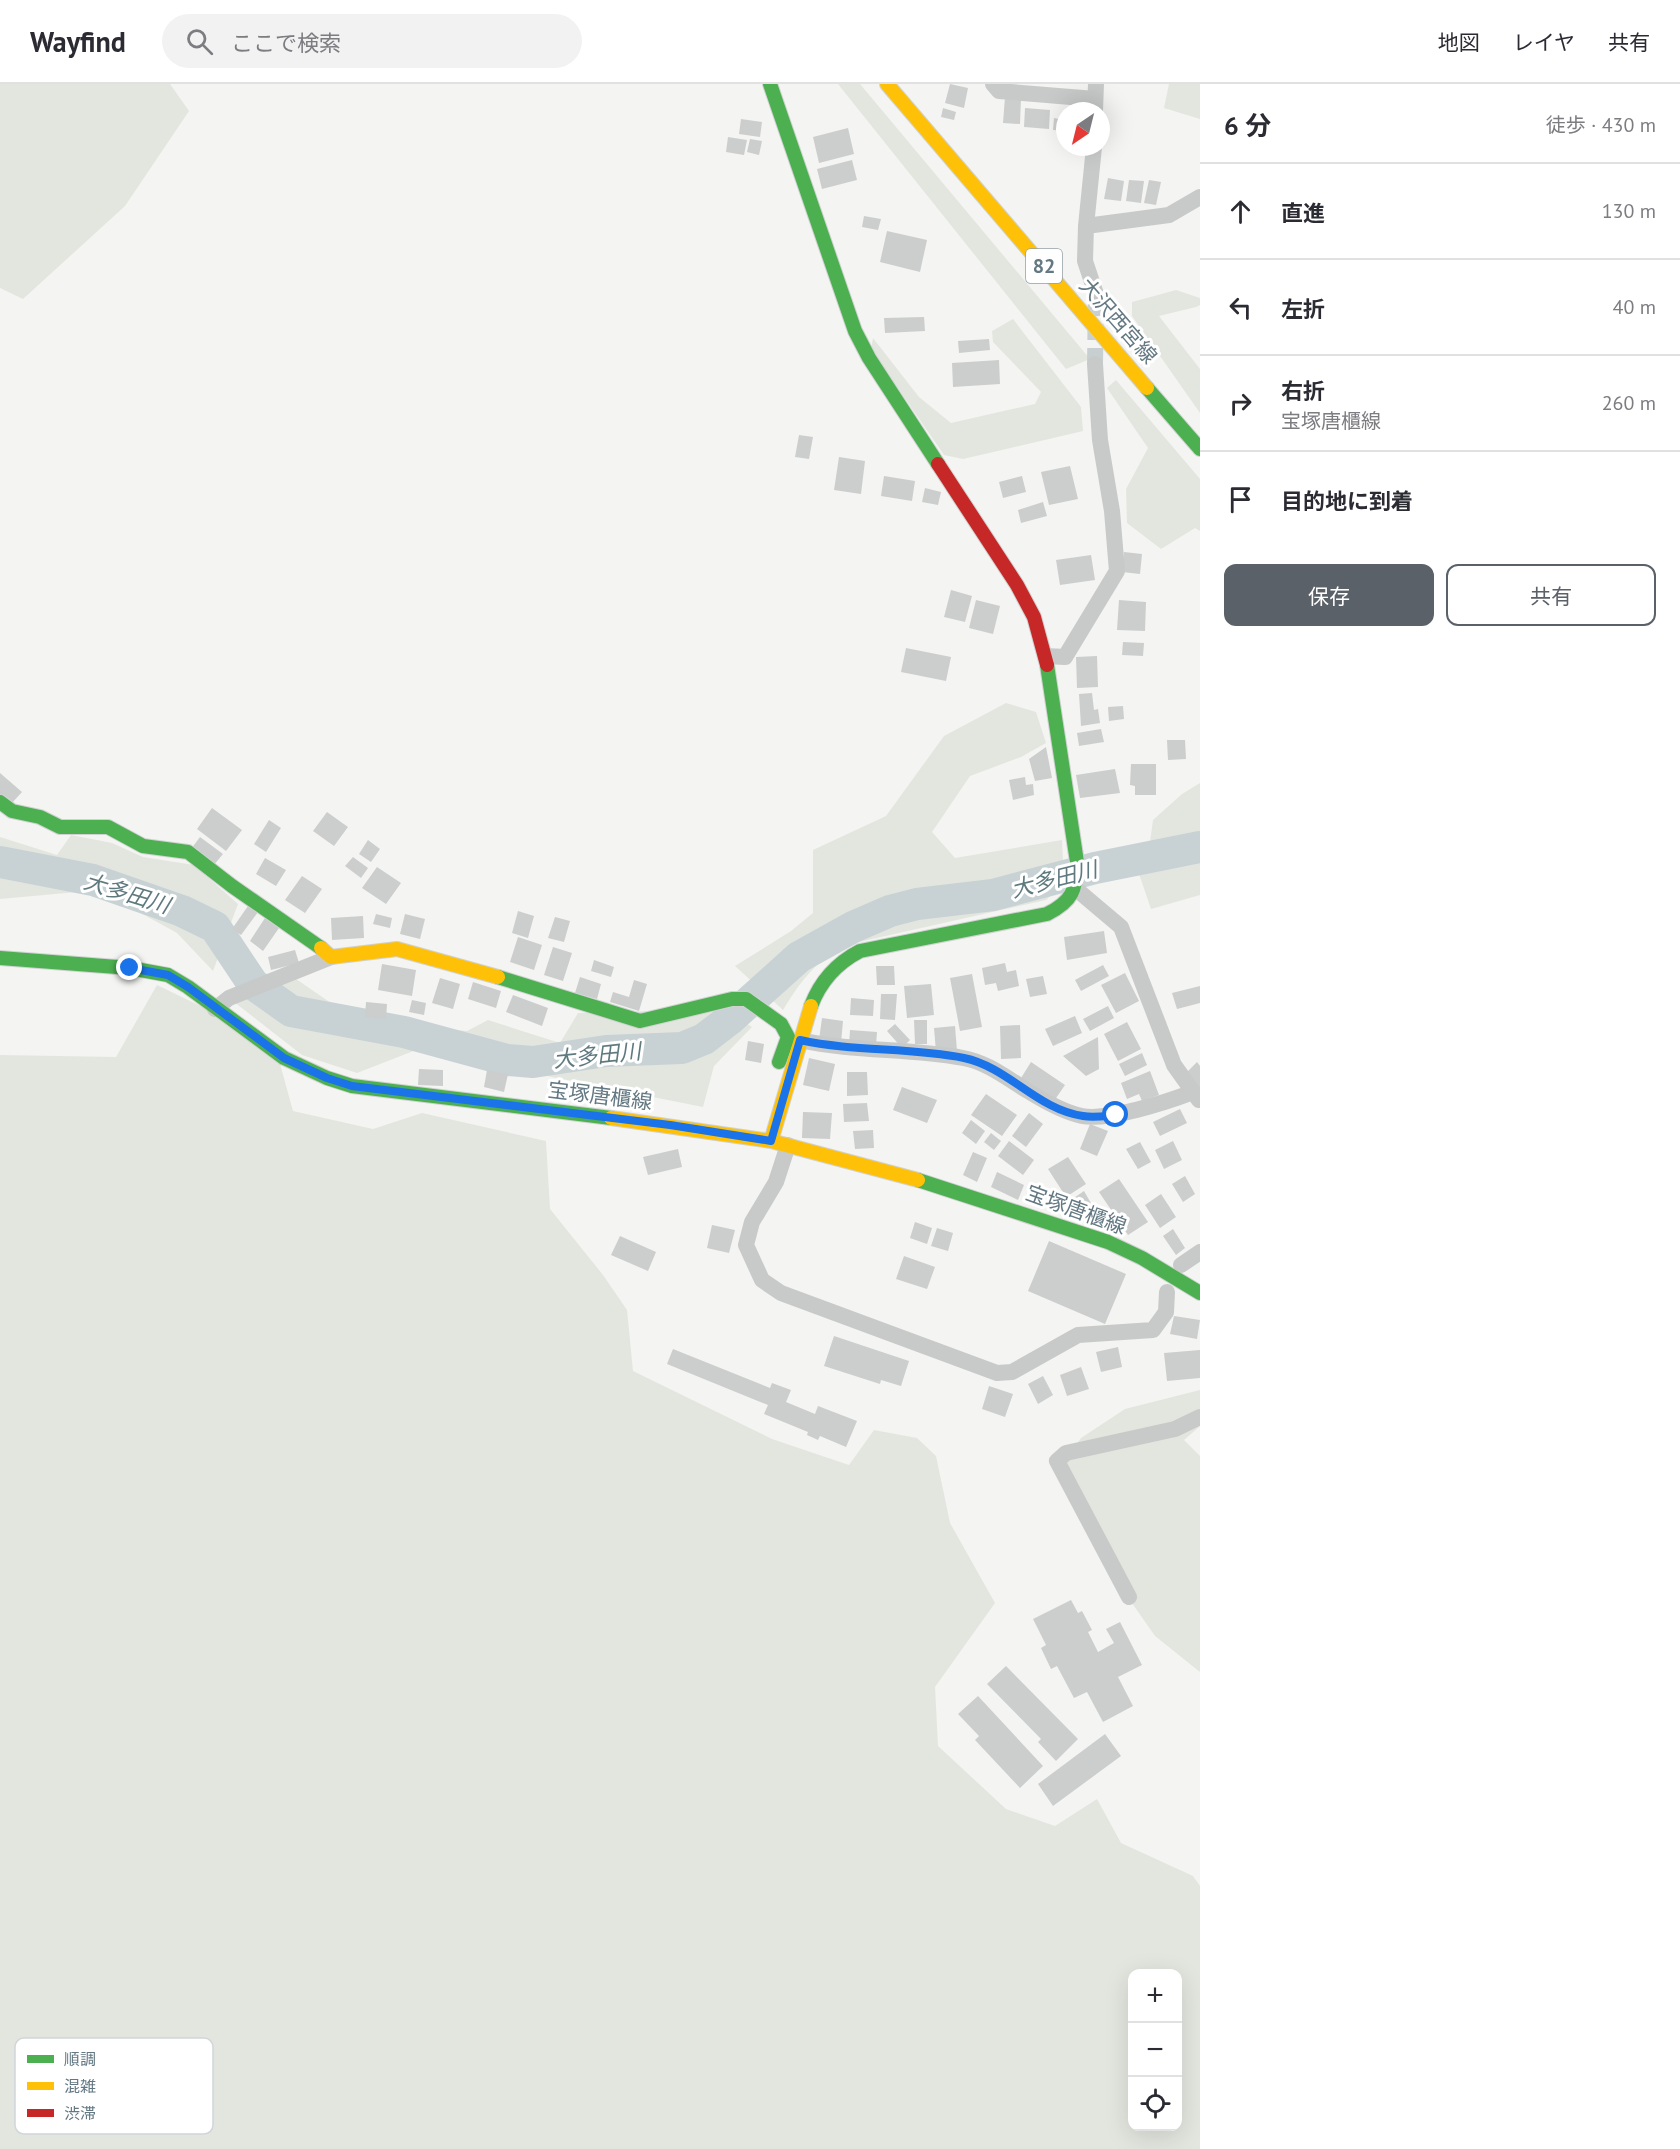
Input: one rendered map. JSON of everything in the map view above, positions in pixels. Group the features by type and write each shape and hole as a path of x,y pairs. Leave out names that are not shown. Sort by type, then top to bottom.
{"street":[{"path":"770,84 855,331 869,358 1017,585 1034,617 1046,656 1077,862 1076,889 1061,907 1047,914 860,951 840,963 821,985 812,1003 771,1141"},
{"name":"大沢西宮線","path":"887,84 1200,449"},
{"path":"993,84 999,91 1095,98"},
{"path":"1093,156 1085,261 1096,294"},
{"path":"1086,226 1169,214 1200,197"},
{"path":"1046,656 1065,657 1117,571 1112,511 1100,440 1095,364"},
{"path":"0,802 12,812 40,817 60,827 108,827 143,846 188,852 232,886 312,940 331,957"},
{"path":"800,1040 869,1050 918,1051 965,1058 981,1063 1042,1100 1083,1116 1116,1115 1196,1096 1174,1065 1121,927 1076,889"},
{"path":"215,1009 229,998 331,957 397,949 640,1021 732,999 746,999 781,1023 788,1037 772,1083 779,1111"},
{"name":"宝塚唐櫃線","path":"0,958 130,968 168,975 188,987 284,1058 327,1078 352,1086 670,1125 771,1141 972,1196 1108,1242 1142,1258 1200,1293"},
{"path":"788,1146 776,1182 752,1222 746,1245 762,1280 781,1293 997,1373 1012,1372 1078,1335 1153,1330 1166,1312 1167,1292"},
{"path":"1181,1265 1200,1252"},
{"path":"1129,1597 1057,1461 1066,1453 1175,1429 1200,1416"}],"shaded area":[{"path":"0,84 170,84 189,111 125,206 23,299 0,288"},
{"path":"838,84 860,84 1090,359 1066,369"},
{"path":"1169,84 1200,84 1200,119 1164,108"},
{"path":"1176,290 1200,298 1200,305 1196,307 1159,316 1200,369 1200,413 1132,316 1132,302"},
{"path":"1013,319 1081,407 1083,431 963,459 944,455 871,349 873,338 919,397 951,423 1035,404 1041,392 993,342 992,331"},
{"path":"1116,380 1200,479 1200,531 1195,528 1161,549 1127,523 1126,489 1148,448 1107,388"},
{"path":"1006,703 1036,712 1046,743 1021,757 970,776 932,832 955,858 1062,840 1064,884 1046,900 841,946 822,960 808,975 783,1010 735,966 791,931 813,913 813,850 886,816 944,736"},
{"path":"1200,783 1200,895 1151,909 1138,871 1150,842 1153,820 1182,794"},
{"path":"71,835 112,843 143,857 194,865 238,904 213,971 177,933 99,890 0,899 0,837 57,855"},
{"path":"296,979 331,1003 347,1018 406,1028 467,1031 488,1020 560,1043 578,1013 724,1009 752,1027 714,1066 703,1107 416,1050 357,1073 302,1055 229,998"},
{"path":"157,985 221,1016 280,1064 293,1111 373,1129 422,1113 546,1141 550,1209 603,1275 627,1310 633,1371 772,1439 849,1465 874,1430 917,1438 936,1456 950,1523 995,1603 935,1687 938,1746 1006,1809 1055,1826 1097,1799 1121,1843 1193,1876 1200,1886 1200,2149 0,2149 0,1055 116,1057"},
{"path":"1200,1390 1200,1426 1184,1440 1200,1456 1200,1672 1155,1636 1125,1593 1059,1470 1081,1438 1125,1409"}],"building":[{"path":"950,84 968,88 964,108 945,103"},
{"path":"1005,97 1021,98 1020,124 1003,123"},
{"path":"943,108 956,112 954,120 941,117"},
{"path":"1025,108 1050,110 1049,129 1024,127"},
{"path":"1054,118 1056,118 1056,130 1053,130"},
{"path":"741,119 762,122 760,137 739,134"},
{"path":"848,128 854,154 819,163 813,137"},
{"path":"728,137 747,140 744,155 726,152"},
{"path":"750,139 762,141 759,155 747,152"},
{"path":"852,160 857,180 822,189 817,169"},
{"path":"1108,178 1124,181 1121,201 1104,199"},
{"path":"1129,180 1144,181 1141,203 1126,201"},
{"path":"1149,180 1161,182 1156,205 1144,203"},
{"path":"864,216 881,219 878,230 862,227"},
{"path":"887,231 927,240 920,272 880,262"},
{"path":"924,317 925,331 885,333 884,318"},
{"path":"989,339 990,350 959,353 958,341"},
{"path":"999,360 1000,384 953,387 952,363"},
{"path":"799,435 813,437 809,459 795,457"},
{"path":"839,457 865,461 861,494 834,490"},
{"path":"1070,466 1078,499 1049,505 1041,472"},
{"path":"884,476 915,481 912,501 881,496"},
{"path":"1022,476 1026,492 1003,498 999,482"},
{"path":"925,488 941,492 938,505 922,502"},
{"path":"1043,502 1047,516 1021,523 1018,510"},
{"path":"1124,552 1142,554 1140,574 1122,572"},
{"path":"1091,555 1095,580 1060,585 1056,560"},
{"path":"951,590 972,596 965,622 944,617"},
{"path":"976,600 1000,606 993,634 969,628"},
{"path":"1119,600 1146,602 1145,631 1117,630"},
{"path":"1123,642 1144,643 1143,656 1122,655"},
{"path":"906,648 951,657 946,681 901,672"},
{"path":"1097,656 1098,687 1077,688 1076,657"},
{"path":"1092,693 1094,710 1098,709 1100,723 1081,726 1079,694"},
{"path":"1123,706 1124,719 1109,721 1108,707"},
{"path":"1101,729 1104,742 1079,746 1077,733"},
{"path":"1167,740 1185,740 1186,759 1168,760"},
{"path":"1046,747 1052,778 1035,781 1029,759"},
{"path":"1131,764 1156,764 1156,795 1135,795 1135,786 1130,785"},
{"path":"1115,769 1120,793 1080,798 1076,775"},
{"path":"0,773 22,792 11,804 0,795"},
{"path":"1025,777 1026,785 1033,784 1034,795 1013,800 1009,780"},
{"path":"212,808 242,830 226,851 197,829"},
{"path":"327,812 348,827 334,846 313,831"},
{"path":"269,820 281,828 266,852 254,844"},
{"path":"200,837 223,854 213,866 191,849"},
{"path":"368,840 380,849 371,862 359,854"},
{"path":"353,857 368,868 361,878 345,866"},
{"path":"265,858 286,870 276,886 256,874"},
{"path":"377,867 401,883 386,904 362,888"},
{"path":"302,876 322,889 305,913 285,900"},
{"path":"248,906 258,912 241,935 232,929"},
{"path":"518,911 534,916 528,938 512,933"},
{"path":"376,914 392,918 390,928 373,924"},
{"path":"405,914 425,919 420,939 400,934"},
{"path":"363,916 364,938 332,940 331,918"},
{"path":"555,917 570,921 564,942 548,938"},
{"path":"265,918 279,928 263,951 250,941"},
{"path":"1104,931 1107,953 1067,960 1064,937"},
{"path":"518,937 542,945 534,970 510,962"},
{"path":"553,947 572,953 563,981 544,975"},
{"path":"295,950 299,963 271,970 268,957"},
{"path":"594,960 614,967 611,977 591,971"},
{"path":"1005,963 1007,972 1016,970 1019,986 998,991 996,983 985,985 982,968"},
{"path":"382,964 416,970 412,996 378,990"},
{"path":"1103,965 1109,976 1081,991 1075,980"},
{"path":"876,966 894,966 895,985 877,985"},
{"path":"1125,973 1139,1001 1116,1013 1101,985"},
{"path":"972,974 982,1027 960,1031 950,978"},
{"path":"1043,976 1047,994 1030,997 1026,979"},
{"path":"580,977 601,984 597,999 575,993"},
{"path":"440,978 460,984 453,1009 432,1003"},
{"path":"634,980 647,984 639,1011 610,1002 613,992 629,997"},
{"path":"473,982 501,991 496,1008 468,999"},
{"path":"931,984 934,1015 907,1018 904,986"},
{"path":"1200,986 1200,1003 1177,1009 1172,993"},
{"path":"881,994 897,994 895,1020 880,1019"},
{"path":"513,995 548,1008 542,1026 506,1012"},
{"path":"851,998 874,1000 873,1016 850,1015"},
{"path":"412,1000 426,1003 424,1015 409,1012"},
{"path":"366,1002 387,1004 386,1019 365,1017"},
{"path":"1108,1006 1114,1018 1090,1031 1083,1019"},
{"path":"1075,1016 1082,1033 1053,1046 1045,1029"},
{"path":"822,1018 843,1021 841,1043 819,1040"},
{"path":"914,1020 927,1020 927,1044 915,1044"},
{"path":"1127,1022 1141,1049 1118,1061 1104,1034"},
{"path":"895,1024 910,1040 902,1048 887,1031"},
{"path":"1020,1025 1021,1058 1001,1059 1000,1026"},
{"path":"955,1026 957,1051 936,1052 934,1028"},
{"path":"850,1030 877,1032 876,1046 849,1045"},
{"path":"1098,1037 1099,1069 1086,1076 1063,1056"},
{"path":"748,1041 764,1044 761,1063 745,1060"},
{"path":"1142,1053 1147,1065 1125,1076 1119,1064"},
{"path":"809,1058 835,1064 829,1091 803,1085"},
{"path":"1031,1062 1065,1085 1054,1101 1021,1078"},
{"path":"1197,1062 1200,1066 1200,1089 1185,1074"},
{"path":"419,1069 443,1070 443,1086 418,1085"},
{"path":"487,1070 508,1074 504,1092 484,1087"},
{"path":"1150,1071 1159,1095 1142,1101 1139,1094 1127,1099 1121,1083"},
{"path":"847,1072 867,1072 868,1095 847,1096"},
{"path":"902,1087 937,1100 927,1123 893,1110"},
{"path":"986,1094 1017,1115 1002,1136 971,1115"},
{"path":"867,1103 869,1121 844,1122 843,1104"},
{"path":"1180,1109 1187,1123 1160,1136 1153,1122"},
{"path":"803,1112 832,1113 830,1139 802,1138"},
{"path":"1029,1113 1043,1124 1026,1147 1012,1136"},
{"path":"971,1120 985,1131 976,1144 962,1133"},
{"path":"1090,1124 1108,1131 1097,1156 1080,1149"},
{"path":"873,1130 874,1148 855,1149 853,1131"},
{"path":"991,1133 1001,1141 994,1150 984,1142"},
{"path":"1009,1141 1034,1160 1023,1175 998,1156"},
{"path":"1173,1141 1182,1160 1164,1169 1155,1150"},
{"path":"1140,1142 1151,1162 1138,1169 1126,1149"},
{"path":"678,1149 682,1167 648,1175 643,1157"},
{"path":"973,1152 987,1158 977,1182 963,1175"},
{"path":"1068,1157 1086,1184 1066,1197 1048,1169"},
{"path":"997,1172 1024,1185 1018,1200 991,1187"},
{"path":"1185,1176 1195,1194 1183,1202 1172,1184"},
{"path":"1119,1179 1148,1222 1128,1235 1099,1192"},
{"path":"1084,1191 1092,1205 1079,1213 1071,1200"},
{"path":"1161,1194 1176,1217 1160,1228 1145,1205"},
{"path":"1095,1205 1103,1215 1093,1223 1085,1213"},
{"path":"915,1222 932,1228 927,1244 910,1238"},
{"path":"712,1225 735,1230 729,1253 707,1248"},
{"path":"937,1228 953,1233 948,1251 931,1246"},
{"path":"1173,1229 1185,1248 1176,1255 1163,1236"},
{"path":"620,1236 656,1252 648,1271 611,1255"},
{"path":"1049,1241 1126,1274 1105,1324 1028,1291"},
{"path":"904,1256 935,1267 927,1289 896,1279"},
{"path":"1174,1316 1200,1320 1197,1339 1170,1334"},
{"path":"834,1336 909,1361 901,1386 881,1380 880,1384 824,1366"},
{"path":"1118,1347 1122,1367 1101,1372 1096,1352"},
{"path":"673,1349 770,1388 772,1383 791,1390 786,1402 815,1414 818,1406 857,1421 846,1447 820,1436 818,1440 807,1435 808,1432 764,1414 768,1405 667,1364"},
{"path":"1200,1350 1200,1378 1167,1381 1164,1353"},
{"path":"1081,1367 1089,1389 1067,1396 1060,1375"},
{"path":"1043,1376 1053,1395 1038,1404 1028,1384"},
{"path":"989,1386 1013,1394 1005,1417 982,1409"},
{"path":"1071,1600 1078,1613 1082,1611 1092,1630 1088,1632 1098,1652 1114,1643 1106,1629 1120,1622 1142,1665 1118,1677 1133,1706 1103,1722 1087,1692 1074,1698 1057,1666 1051,1669 1041,1648 1046,1645 1033,1619"},
{"path":"1006,1666 1078,1739 1056,1761 1038,1742 1041,1739 987,1684"},
{"path":"978,1696 1043,1766 1020,1788 975,1740 979,1736 958,1714"},
{"path":"1105,1734 1121,1756 1053,1806 1038,1784"}],"waterway":[{"name":"大多田川","path":"0,862 93,880 182,911 215,927 253,984 291,1011 404,1032 507,1060 533,1062 606,1051 682,1048 704,1039 730,1019 799,957 853,927 890,911 917,904 993,895 1095,868 1200,847"}],"tunnel":[{"path":"1095,364 1096,294"}],"traffic: fast":[{"path":"770,84 855,331 869,358 938,464"},
{"path":"1147,388 1200,449"},
{"path":"811,1006 819,989 830,974 860,951 1047,914 1068,899 1076,880 1077,862 1047,665"},
{"path":"0,802 12,811 40,817 60,827 108,827 143,846 188,852 232,886 321,948"},
{"path":"0,958 130,968 168,975 188,987 284,1058 327,1078 352,1086 611,1118"},
{"path":"498,977 640,1021 732,999 746,999 781,1024 788,1037 779,1062"},
{"path":"918,1180 1108,1242 1142,1258 1200,1293"}],"traffic: slow":[{"path":"887,84 1147,388"},
{"path":"321,948 331,957 397,949 498,977"},
{"path":"771,1141 811,1006"},
{"path":"611,1118 771,1141 918,1180"}],"traffic: jam":[{"path":"938,464 1017,585 1034,617 1047,665"}],"route":[{"path":"130,968 168,975 188,987 284,1058 327,1078 352,1086 670,1125 771,1141 800,1040 869,1050 918,1051 965,1058 981,1063 1042,1100 1064,1110 1083,1116 1116,1115"}]}
